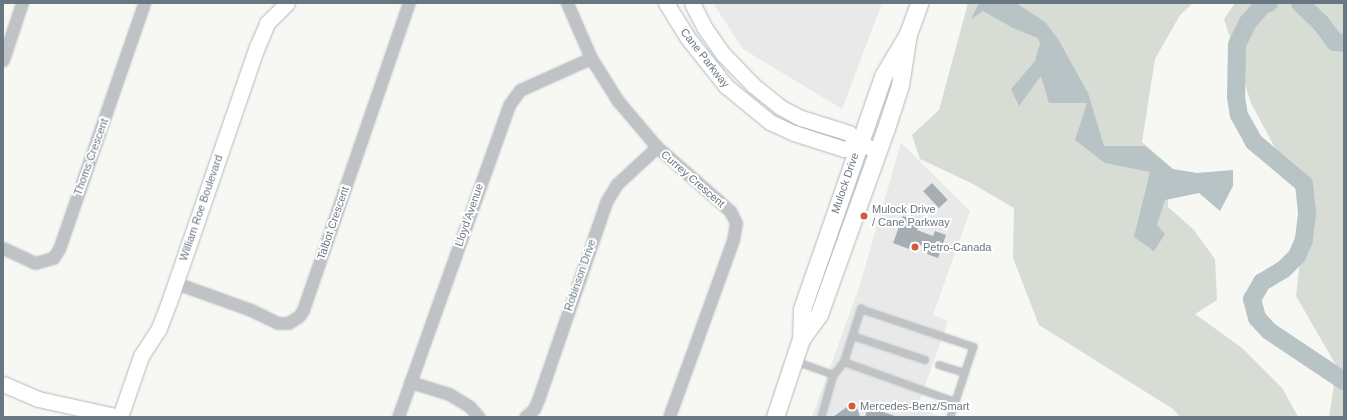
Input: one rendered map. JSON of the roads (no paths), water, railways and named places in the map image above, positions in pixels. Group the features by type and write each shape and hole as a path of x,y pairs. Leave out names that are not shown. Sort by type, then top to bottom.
{"main road":[{"name":"Mulock Drive","path":"801,339 819,314 900,85 908,34 919,3"},
{"name":"Mulock Drive","path":"775,417 801,339 802,309 859,144 883,76 908,34"}],"street":[{"path":"3,60 22,3"},
{"name":"Thoms Crescent","path":"3,248 35,264 53,258 59,250 144,3"},
{"name":"William Roe Boulevard","path":"120,417 141,356 159,328 176,283 257,47 267,23 287,3"},
{"name":"Talbot Crescent","path":"176,283 251,310 278,323 288,323 299,316 303,310 409,3"},
{"name":"Currey Crescent","path":"568,3 591,58 618,101 657,147 722,204 734,216 736,223 733,240 669,417"},
{"name":"Cane Parkway","path":"666,3 687,37 726,86 770,122 794,133 844,149 859,144"},
{"name":"Cane Parkway","path":"692,3 704,27 723,54 753,85 780,107 801,118 849,133 859,144 877,150"},
{"name":"Lloyd Avenue","path":"398,417 509,105 520,90 591,58"},
{"name":"Robinson Drive","path":"525,417 534,409 539,397 606,202 617,184 657,147"},
{"path":"410,382 449,394 469,406 479,417"},
{"path":"3,384 38,398 120,417"}],"lane":[{"path":"822,417 834,375 844,362 861,309 974,347 951,417"},
{"path":"853,336 925,360"},
{"path":"794,360 834,375"},
{"path":"844,362 956,402"},
{"path":"939,365 965,373"}],"waterway":[{"path":"1269,3 1263,5 1248,22 1237,45 1236,97 1239,115 1254,142 1304,184 1307,214 1304,240 1297,256 1284,269 1262,282 1252,299 1257,318 1269,331 1344,381"},
{"path":"1300,3 1320,22 1335,42 1344,43"}],"place":[{"name":"Mulock Drive / Cane Parkway","path":"864,216"},
{"name":"Petro-Canada","path":"915,247"},
{"name":"Mercedes-Benz/Smart","path":"852,406"}]}
